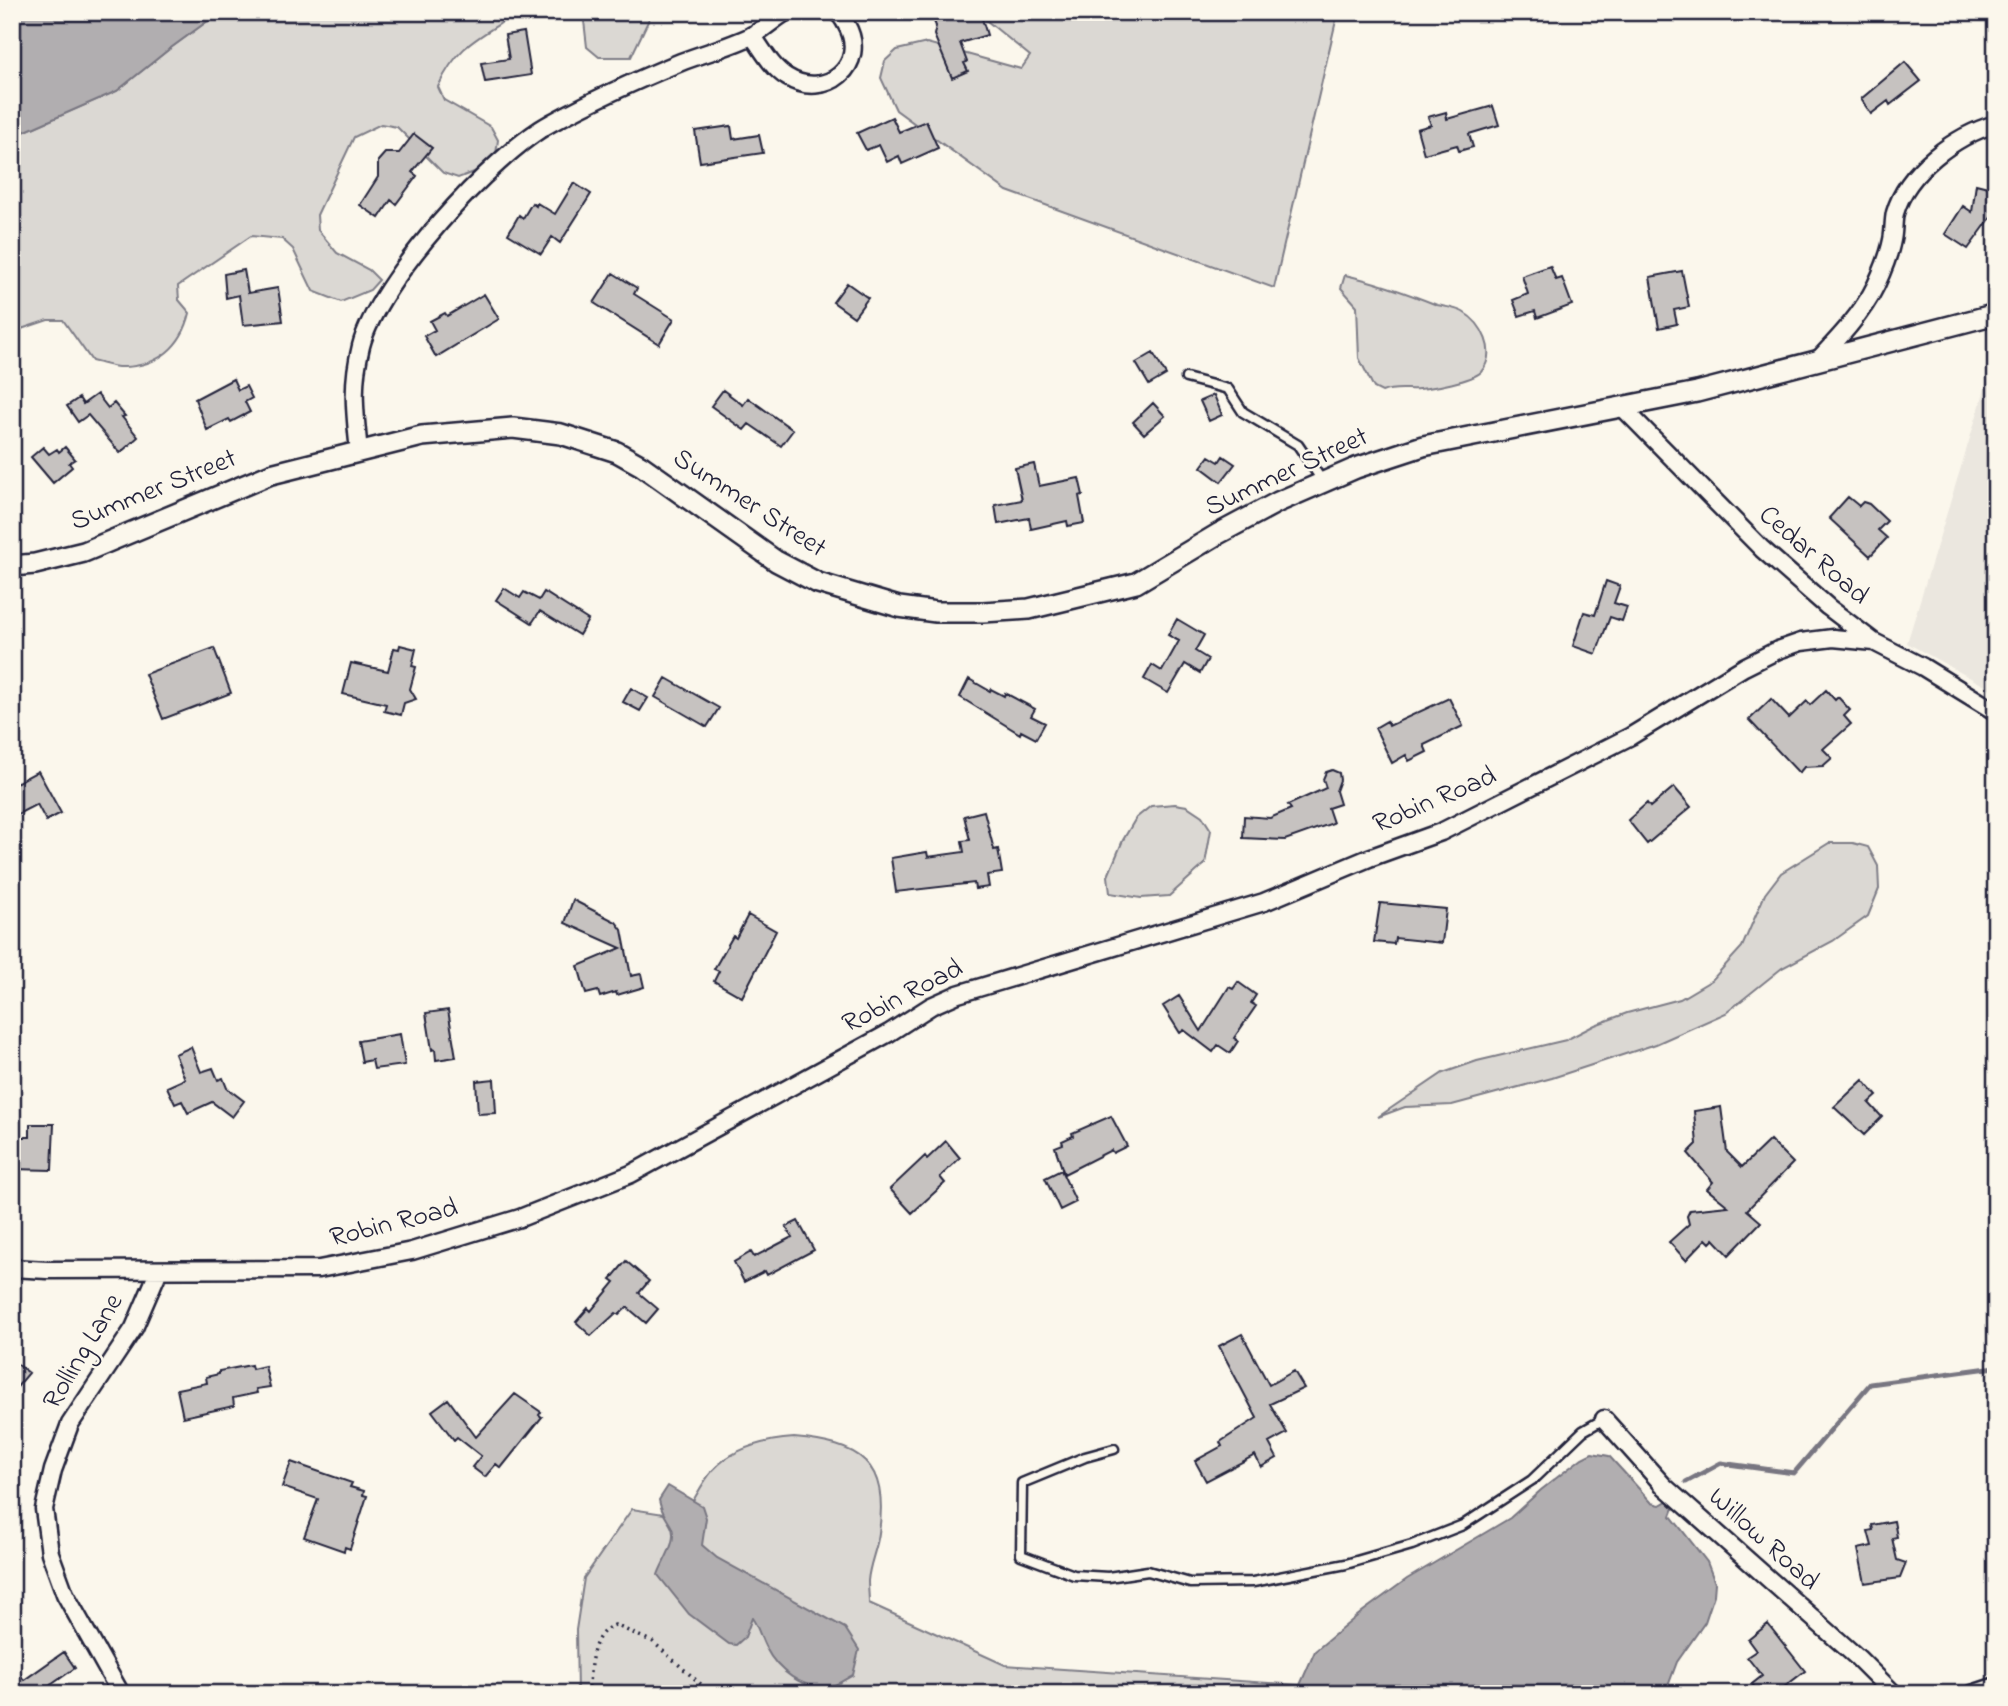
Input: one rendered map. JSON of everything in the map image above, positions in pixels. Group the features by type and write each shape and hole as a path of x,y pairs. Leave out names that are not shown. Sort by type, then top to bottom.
{"street":[{"path":"359,452 353,389 361,344 376,309 398,275 462,197 505,155 548,124 671,66 752,36 786,12"},
{"path":"752,36 784,76 805,84 828,83 842,74 851,62 853,47 850,31 836,12"},
{"path":"1817,361 1847,330 1875,288 1887,261 1896,212 1919,172 1948,147 1975,130 1996,124"},
{"name":"Summer Street","path":"12,566 35,564 84,552 271,474 422,436 513,428 561,434 617,452 776,561 818,583 899,607 936,612 1029,608 1136,583 1278,502 1356,468 1423,446 1697,392 1996,314"},
{"name":"Cedar Road","path":"1622,407 1762,550 1828,607 1874,642 1923,667 1996,712"},
{"name":"Robin Road","path":"12,1268 319,1269 412,1251 520,1218 631,1174 888,1033 931,1006 958,994 1264,902 1368,858 1441,832 1631,736 1744,667 1778,650 1801,642 1833,638 1874,642"},
{"name":"Rolling Lane","path":"121,1694 65,1594 50,1553 44,1509 53,1470 70,1424 134,1328 159,1270"},
{"name":"Willow Road","path":"1604,1419 1619,1439 1664,1486 1858,1658 1894,1694"},
{"path":"1972,1694 1996,1686"}],"lane":[{"path":"1186,378 1228,389 1243,412 1297,445 1323,482"},
{"path":"1114,1449 1085,1457 1022,1483 1021,1555 1074,1575 1108,1577 1148,1571 1191,1583 1253,1582 1346,1564 1412,1545 1463,1525 1532,1480 1583,1431 1604,1419"}],"path":[{"path":"589,1694 597,1640 603,1632 615,1625 653,1643 712,1694"}],"shaded area":[{"path":"12,12 220,12 117,91 12,137"},
{"path":"220,12 512,12 509,18 476,39 459,54 438,87 444,100 491,127 498,140 496,154 485,168 458,178 443,173 397,127 381,124 354,137 317,215 318,230 337,253 369,270 379,280 370,290 341,302 313,291 293,249 282,239 251,236 178,286 179,300 190,313 186,325 167,352 148,363 120,367 92,361 63,320 48,320 12,332 12,137 117,91"},
{"path":"583,12 649,12 651,15 631,57 599,57 587,47"},
{"path":"976,12 1338,12 1274,288 1007,191 896,110 881,78 885,61 897,50 927,43 1021,69 1030,56"},
{"path":"1345,275 1463,312 1476,323 1486,339 1488,356 1481,372 1461,381 1433,387 1382,392 1374,388 1359,358 1357,306 1341,288"},
{"path":"1996,353 1996,692 1907,643"},
{"path":"1151,806 1187,806 1202,816 1211,830 1205,864 1169,896 1141,898 1110,893 1108,876 1123,840 1136,818"},
{"path":"1829,843 1853,843 1868,847 1878,866 1879,889 1868,916 1833,941 1782,968 1726,1013 1656,1044 1552,1078 1452,1105 1405,1107 1378,1117 1443,1073 1477,1061 1566,1040 1627,1013 1680,999 1712,980 1742,947 1765,894 1781,873"},
{"path":"794,1438 837,1445 853,1452 865,1461 874,1473 881,1508 878,1539 868,1581 869,1603 1005,1665 1300,1685 1299,1694 577,1694 576,1630 584,1578 632,1509 683,1517 709,1475 721,1462 750,1446"},
{"path":"1592,1453 1609,1456 1652,1503 1660,1505 1667,1501 1674,1508 1671,1516 1707,1562 1715,1583 1705,1622 1677,1662 1665,1694 1299,1694 1300,1685 1315,1651 1362,1612 1407,1579 1510,1518 1541,1490"},
{"path":"668,1486 702,1506 706,1518 702,1545 717,1558 845,1628 859,1650 853,1675 831,1686 819,1687 800,1682 784,1671 771,1656 752,1618 745,1637 736,1645 729,1644 689,1614 658,1575 673,1538 671,1526 659,1500"}],"building":[{"path":"930,12 980,12 987,35 960,43 968,71 952,78 934,35 936,26"},
{"path":"524,32 531,75 485,82 481,63 509,59 505,35"},
{"path":"1905,62 1921,81 1890,105 1888,101 1871,114 1861,99"},
{"path":"1493,106 1499,125 1469,134 1473,147 1459,151 1457,145 1424,154 1417,129 1431,125 1428,117 1446,112 1447,119"},
{"path":"892,117 899,132 926,121 938,148 902,164 899,156 887,162 879,145 866,150 857,133"},
{"path":"731,126 733,139 759,135 763,153 700,162 695,131"},
{"path":"414,134 432,148 412,172 417,176 396,204 391,200 379,218 360,205 378,177 378,161 385,153 399,153"},
{"path":"574,183 591,194 560,243 552,237 541,254 508,234 519,215 523,218 532,203 536,206 537,203 555,214"},
{"path":"1976,184 1996,189 1991,209 1995,212 1968,249 1945,234 1963,206 1972,212"},
{"path":"1550,266 1556,280 1562,278 1572,305 1537,318 1535,311 1519,316 1513,300 1528,294 1522,276"},
{"path":"244,270 248,293 278,288 283,321 243,325 239,295 226,298 224,274"},
{"path":"1682,271 1689,307 1674,310 1677,324 1659,328 1650,277"},
{"path":"613,273 637,288 634,294 674,319 659,344 594,303"},
{"path":"847,283 868,298 854,317 833,302"},
{"path":"484,294 499,319 436,357 424,336 435,330 430,321 445,313 447,316"},
{"path":"1153,353 1166,375 1149,385 1136,363"},
{"path":"233,379 238,390 246,386 252,398 245,402 250,412 207,430 195,399"},
{"path":"723,390 743,405 748,398 793,430 781,446 749,424 744,430 711,406"},
{"path":"97,394 108,408 114,403 138,437 120,453 88,415 78,422 67,406 79,398 83,404"},
{"path":"1214,395 1222,415 1209,421 1200,401"},
{"path":"1153,403 1165,416 1144,434 1133,422"},
{"path":"43,447 49,454 57,449 59,452 65,447 75,459 69,463 72,467 53,483 31,457"},
{"path":"1209,456 1219,462 1223,456 1235,464 1221,482 1201,467"},
{"path":"1034,464 1039,486 1079,478 1084,523 1068,526 1067,521 1031,529 1029,518 998,524 995,505 1022,500 1015,468"},
{"path":"1848,497 1859,506 1863,502 1869,504 1887,521 1878,530 1887,538 1870,556 1829,518"},
{"path":"1606,581 1620,586 1614,603 1627,607 1622,621 1610,617 1596,654 1573,646 1584,612 1595,615"},
{"path":"504,588 520,598 524,592 539,600 544,592 588,620 579,635 540,611 532,623 496,600"},
{"path":"1177,619 1204,635 1195,651 1208,659 1200,673 1185,664 1168,693 1144,679 1152,665 1162,671 1179,641 1168,635"},
{"path":"400,645 416,649 412,666 416,667 410,689 416,699 404,703 401,715 384,711 386,704 343,694 351,663 388,671 394,648 399,649"},
{"path":"214,648 231,693 163,719 145,674"},
{"path":"666,678 719,708 707,727 655,697"},
{"path":"969,679 990,691 991,689 1004,696 1005,693 1035,709 1031,716 1045,723 1036,739 1021,731 1020,734 960,697"},
{"path":"631,688 648,698 640,711 623,702"},
{"path":"1826,690 1835,700 1838,697 1850,710 1844,716 1851,724 1823,749 1832,758 1823,766 1804,767 1799,773 1749,720 1771,699 1789,718 1807,701 1810,705"},
{"path":"1449,698 1463,726 1424,745 1427,752 1409,761 1406,755 1392,763 1375,728 1387,721 1389,726"},
{"path":"1332,770 1339,773 1340,780 1336,791 1340,804 1328,808 1333,823 1285,840 1243,838 1244,816 1270,818 1291,809 1288,805 1326,788 1323,779 1326,772"},
{"path":"38,771 61,813 46,821 37,804 12,817 12,785"},
{"path":"1674,787 1691,807 1647,844 1628,820 1647,803 1650,807"},
{"path":"984,811 994,850 998,849 1002,873 987,875 989,887 975,889 974,883 896,892 891,858 927,852 928,857 964,852 962,841 970,840 964,816"},
{"path":"573,900 616,922 622,930 631,976 641,974 644,987 617,995 616,992 600,997 598,991 586,994 578,966 621,948 565,923"},
{"path":"1380,903 1446,909 1442,943 1395,938 1394,944 1374,942"},
{"path":"748,915 776,931 742,997 714,981 719,971 714,969"},
{"path":"1238,982 1256,995 1251,1003 1256,1006 1234,1038 1238,1041 1230,1053 1218,1045 1213,1052 1184,1030 1180,1033 1163,1006 1179,996 1201,1031 1229,987 1233,989"},
{"path":"448,1010 456,1057 436,1060 426,1013"},
{"path":"400,1034 405,1065 374,1069 372,1060 362,1062 358,1041"},
{"path":"191,1047 201,1072 213,1068 218,1080 223,1078 227,1088 244,1101 232,1117 212,1102 188,1113 182,1101 175,1104 167,1087 185,1079 175,1054"},
{"path":"494,1079 496,1113 478,1114 476,1081"},
{"path":"1863,1080 1877,1096 1869,1103 1882,1117 1864,1135 1834,1107"},
{"path":"1721,1107 1727,1152 1742,1167 1770,1140 1793,1163 1747,1210 1761,1222 1729,1255 1714,1239 1710,1243 1706,1239 1686,1260 1669,1242 1689,1224 1687,1216 1690,1210 1728,1206 1707,1189 1713,1182 1688,1153 1697,1144 1694,1111"},
{"path":"1111,1116 1127,1146 1113,1153 1111,1150 1064,1174 1055,1147 1073,1136 1072,1133"},
{"path":"30,1124 54,1124 52,1170 12,1169 12,1137 30,1137"},
{"path":"946,1141 960,1158 940,1177 945,1183 912,1213 890,1189 925,1156 927,1159"},
{"path":"1061,1170 1076,1202 1060,1210 1045,1178"},
{"path":"798,1221 814,1250 767,1275 765,1271 744,1282 734,1262 751,1252 754,1257 792,1237 786,1227"},
{"path":"626,1261 649,1281 639,1293 658,1309 646,1323 627,1307 619,1315 616,1313 591,1336 576,1322 588,1308 591,1311 615,1282 611,1279"},
{"path":"1242,1334 1269,1385 1294,1371 1304,1388 1270,1404 1287,1433 1269,1443 1277,1458 1261,1467 1255,1455 1206,1481 1195,1461 1222,1446 1220,1442 1257,1418 1219,1346"},
{"path":"12,1360 29,1373 12,1393"},
{"path":"251,1365 252,1369 265,1366 270,1387 233,1398 234,1406 183,1417 177,1389 207,1383 206,1377 219,1374 219,1371"},
{"path":"515,1394 541,1412 539,1415 542,1417 501,1468 496,1464 485,1477 472,1467 481,1456 457,1437 454,1440 432,1411 448,1399 476,1437"},
{"path":"291,1462 352,1483 350,1487 364,1491 363,1495 367,1496 350,1549 345,1547 344,1551 304,1537 318,1499 282,1487"},
{"path":"1894,1521 1897,1537 1892,1538 1897,1560 1906,1563 1900,1578 1865,1583 1858,1549 1872,1546 1868,1531 1873,1530 1872,1525"},
{"path":"1768,1624 1805,1671 1775,1694 1760,1694 1752,1684 1762,1676 1747,1657 1756,1651 1748,1640"},
{"path":"64,1652 75,1668 38,1694 12,1694 12,1663 24,1680"}],"waterway":[{"path":"1686,1482 1721,1463 1794,1473 1870,1384 1996,1367"}]}
